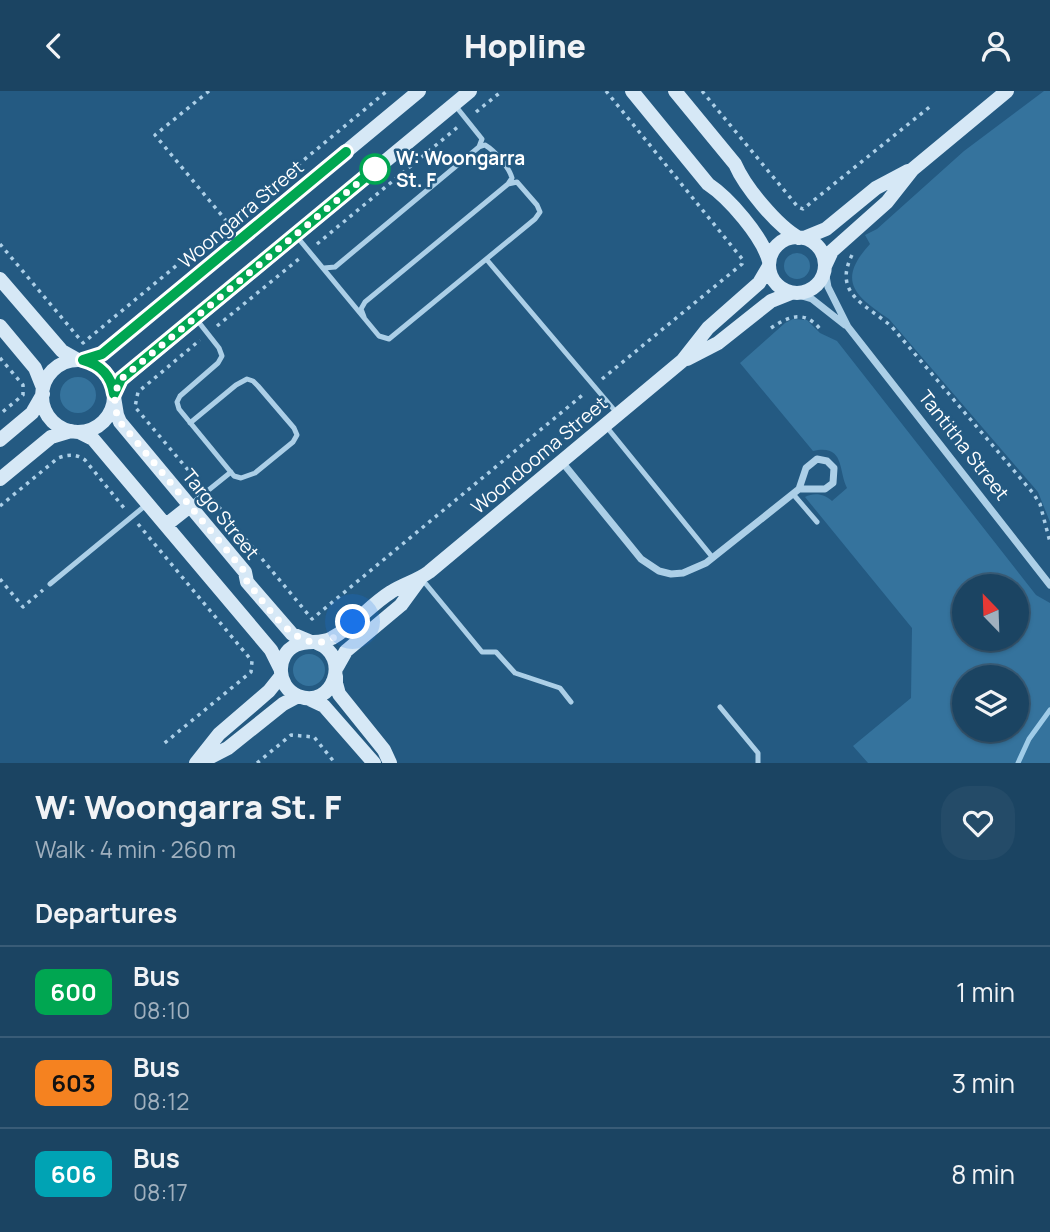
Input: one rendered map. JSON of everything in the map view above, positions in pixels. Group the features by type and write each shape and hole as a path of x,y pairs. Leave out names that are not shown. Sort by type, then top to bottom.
{"street":[{"name":"Woongarra Street","path":"81,360 102,354 419,91"},
{"path":"0,479 51,437 88,430 103,421 113,406 114,395 121,379 470,91"},
{"path":"632,91 708,184 721,193 763,246 773,280 784,291 793,293 811,290 818,285 832,251 887,202 913,169 1007,91"},
{"path":"675,91 735,164 741,177 788,231 811,241 821,252 825,268"},
{"path":"769,263 776,246 783,241 802,238 826,229 876,188 913,169"},
{"name":"Woondooma Street","path":"337,671 346,651 401,605 421,578 682,361 708,328 759,283 769,263"},
{"name":"Tantitha Street","path":"825,268 828,287 848,327 1050,585"},
{"path":"0,279 62,351 93,363 108,375 114,395"},
{"name":"Woondooma Street","path":"682,361 718,343 771,301 793,293"},
{"name":"Tantitha Street","path":"793,293 812,299 848,327"},
{"path":"0,326 35,368 47,414 54,422 93,439 271,650 290,691 324,706 372,762"},
{"path":"0,440 32,413 52,372 60,365 81,360"},
{"name":"Targo Street","path":"114,395 120,422 245,572 247,582 292,634 314,642"},
{"path":"562,461 648,565 659,571 683,573 696,569 796,491 806,468 813,461 827,461 834,468 835,478 829,487 796,491"},
{"path":"166,525 190,506"},
{"name":"Woondooma Street","path":"314,642 334,638 391,592 421,578"},
{"path":"198,763 219,734 269,691 281,673 282,662 290,649 296,645 314,642 329,650 337,671 335,683 339,694 384,750 390,763"},
{"path":"198,763 228,748 283,704 323,694 329,689 337,671"}],"lane":[{"path":"454,104 482,139 479,147"},
{"path":"321,266 328,269 335,267 479,147 485,145 490,148 510,173 512,178 508,184 365,302 361,309 364,317"},
{"path":"296,235 379,336 389,339 535,219 540,212 537,205 520,185 514,182 508,184"},
{"path":"487,260 618,415"},
{"path":"190,423 247,379 258,386 296,431 293,442 255,473 241,478 231,472 190,423 179,409 178,398 218,363 222,356 219,348 195,318"},
{"path":"605,425 713,558"},
{"path":"190,506 231,472"},
{"path":"796,491 817,522"},
{"path":"50,584 148,503"},
{"path":"421,578 482,652 496,652 515,673 560,688 571,702"},
{"path":"720,707 758,753 758,763"}],"path":[{"path":"209,91 155,135 228,223"},
{"path":"0,244 83,343 387,91"},
{"path":"135,407 141,419 312,619 741,264 743,260 606,91"},
{"path":"702,91 798,207 803,209 932,105"},
{"path":"860,246 851,256 846,277 847,286 855,299 892,327 1033,493 1040,504 1050,542"},
{"path":"771,328 788,317 798,315 814,321 820,329"},
{"path":"0,358 23,385 23,395 0,414"},
{"path":"0,506 58,458 75,455 85,460 252,661 251,672 161,746"},
{"path":"0,579 23,607 50,584"},
{"path":"257,763 291,735 314,737 335,763"}],"shaded area":[{"path":"1044,91 1050,91 1050,522 1038,492 889,319 859,295 852,278 854,268 870,244 865,235 877,229 964,151"},
{"path":"797,253 806,257 810,266 806,275 797,279 788,275 784,266 788,257"},
{"path":"793,319 807,320 820,333 837,341 1020,574 952,574 952,651 1029,651 1029,586 1036,595 1050,603 1050,763 868,763 853,746 911,698 912,628 805,497 819,495 832,501 847,488 839,460 831,451 813,451 740,363"},
{"path":"78,377 91,382 96,395 91,408 78,413 65,408 60,395 65,382"},
{"path":"309,654 320,659 325,670 320,681 309,686 298,681 293,670 298,659"}],"waterway":[{"path":"1018,763 1029,739 1050,710"}],"bus line":[{"name":"600","path":"346,152 102,354 83,360 93,363 108,375 114,394 121,379 375,169"}],"place":[{"name":"W: Woongarra St. F","path":"375,169"}],"route":[{"path":"353,622 334,638 317,643 292,634 247,582 245,572 120,422 114,394 121,379 375,169"}]}
